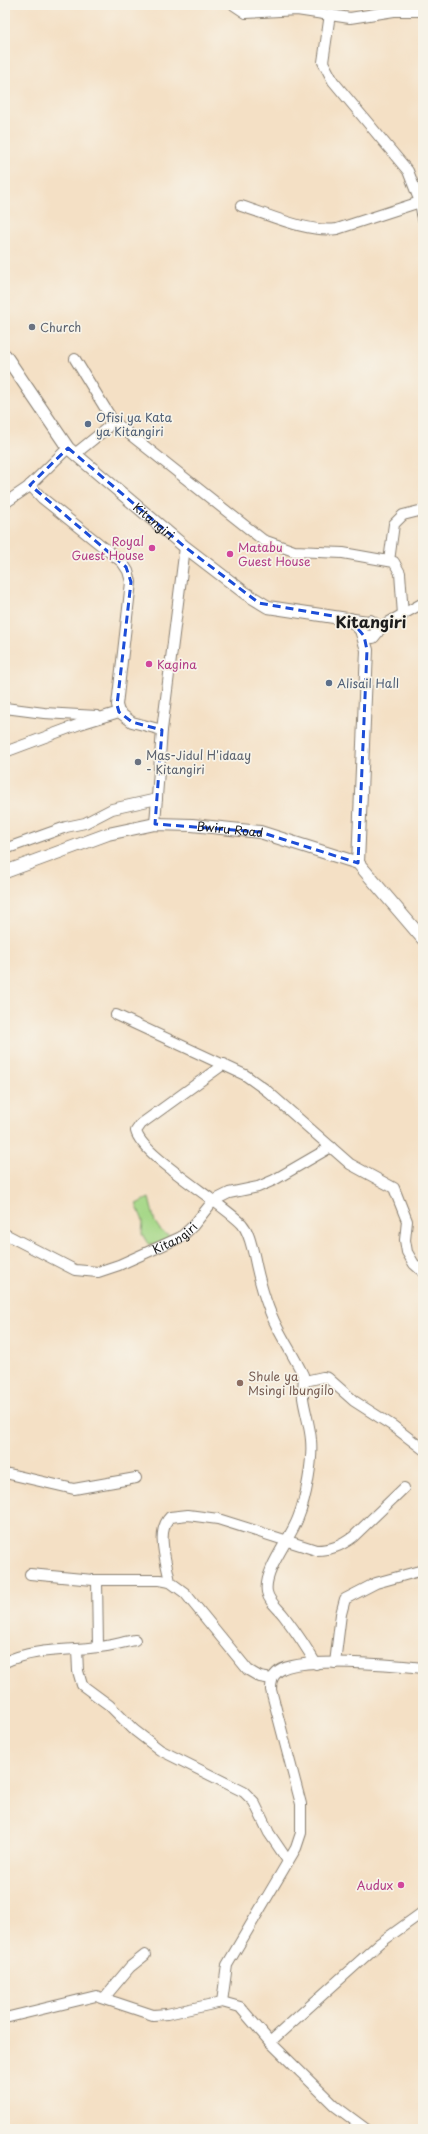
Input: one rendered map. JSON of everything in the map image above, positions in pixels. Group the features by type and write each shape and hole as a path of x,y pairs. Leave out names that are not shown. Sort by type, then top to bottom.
{"main road":[{"name":"Kitangiri","path":"5,354 72,451 185,547 259,603 268,607 350,619 370,630"},
{"path":"370,630 358,863 423,939"},
{"name":"Bwiru Road","path":"5,872 108,834 155,824 192,825 260,832 358,863"}],"street":[{"path":"234,5 246,13 254,14 297,10 350,18 394,12 423,11"},
{"path":"330,14 323,62 326,69 347,98 408,171 421,202 423,219"},
{"path":"241,206 307,227 328,230 421,202"},
{"path":"75,359 114,421 270,544 294,551 342,553 389,561 397,564 400,573 403,615"},
{"path":"5,503 72,451 106,429 114,421"},
{"path":"30,485 42,498 122,562 128,572 130,582 117,705 119,712 132,722 162,730"},
{"path":"389,561 394,524 403,515 423,510"},
{"path":"155,824 162,730 185,547"},
{"path":"370,630 403,615 423,603"},
{"path":"5,708 44,713 103,717"},
{"path":"5,752 119,712"},
{"path":"5,849 85,823 112,809 157,799"},
{"path":"116,1015 245,1075 266,1090 359,1170 389,1184 394,1188 407,1221 405,1240 407,1252 414,1264 423,1272"},
{"path":"224,1064 141,1124 136,1131 140,1140 167,1166 243,1224 249,1236 261,1285 269,1310 278,1329 295,1357 305,1381 303,1397 311,1441 310,1458 302,1506 292,1532 278,1553 267,1582 266,1589 272,1603 294,1630 316,1664"},
{"name":"Kitangiri","path":"5,1234 75,1270 98,1272 119,1265 181,1237 193,1226 213,1201 229,1193 258,1187 274,1180 331,1147"},
{"path":"305,1381 323,1377 328,1378 350,1397 393,1426 423,1449"},
{"path":"5,1473 74,1489 136,1478"},
{"path":"170,1582 162,1532 165,1522 170,1517 188,1515 218,1519 316,1550 330,1549 344,1544 404,1488"},
{"path":"335,1663 341,1614 346,1599 376,1583 423,1570"},
{"path":"30,1574 97,1580 160,1580 170,1582 185,1593 245,1668 260,1677 272,1679"},
{"path":"97,1580 98,1647"},
{"path":"5,1662 29,1654 98,1647 135,1640"},
{"path":"77,1649 78,1671 82,1685 100,1697 134,1730 160,1750 244,1792 254,1802 270,1833 288,1861"},
{"path":"222,2002 227,1965 296,1848 301,1833 302,1804 271,1690 272,1679 280,1670 285,1668 316,1664 367,1663 423,1668"},
{"path":"270,2042 380,1943 423,1912"},
{"path":"104,1998 130,1967 145,1955"},
{"path":"5,2018 44,2010 85,1998 104,1998 154,2014 167,2014 222,2002 240,2007 270,2042 335,2106 366,2129"}],"highlighted area":[{"path":"68,448 185,547 259,603 350,619 364,636 367,650 358,863 260,832 155,824 162,730 132,722 119,712 117,705 131,582 126,567 30,485"}],"green space":[{"path":"149,1198 155,1222 161,1231 171,1237 157,1244 148,1244 142,1234 143,1221 136,1204"}],"place":[{"name":"Church","path":"32,327"},
{"name":"Ofisi ya Kata ya Kitangiri","path":"88,424"},
{"name":"Royal Guest House","path":"152,548"},
{"name":"Matabu Guest House","path":"230,554"},
{"name":"Kagina","path":"149,664"},
{"name":"Alisail Hall","path":"329,683"},
{"name":"Mas-Jidul H'idaay - Kitangiri","path":"138,762"},
{"name":"Shule ya Msingi Ibungilo","path":"240,1383"},
{"name":"Audux","path":"401,1885"}],"district":[{"name":"Kitangiri","path":"371,621"}]}
